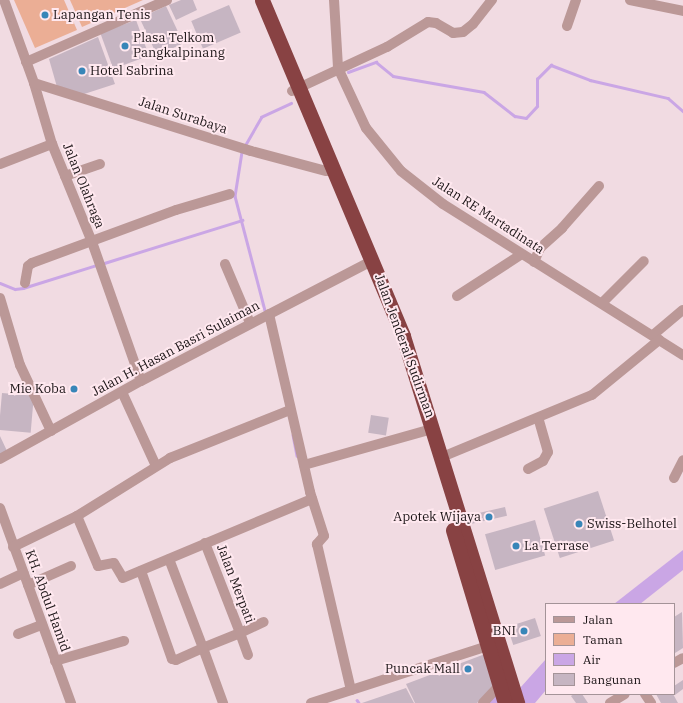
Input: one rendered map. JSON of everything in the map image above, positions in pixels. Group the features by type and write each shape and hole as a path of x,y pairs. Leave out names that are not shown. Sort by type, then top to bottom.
{"highway":[{"name":"Jalan Jenderal Sudirman","path":"252,0 296,90 394,312 442,457 507,696"},
{"name":"Jalan Jenderal Sudirman","path":"262,0 326,170 366,264 390,326 425,431 487,646 507,696"}],"street":[{"name":"Jalan Olahraga","path":"4,0 34,83 52,144 92,242 141,381"},
{"path":"26,62 167,0"},
{"path":"296,90 379,49 428,22 436,23 454,33 463,32 473,24 492,0"},
{"path":"567,26 576,0"},
{"path":"630,0 679,7"},
{"name":"Jalan RE Martadinata","path":"337,1 338,68 366,128 401,171 443,204 682,353"},
{"name":"Jalan Surabaya","path":"34,83 251,151 326,170"},
{"path":"0,164 52,144"},
{"path":"65,176 100,164"},
{"path":"534,262 537,252 599,186"},
{"path":"25,283 30,264 176,210 230,194"},
{"path":"457,296 522,254"},
{"path":"602,303 644,261"},
{"path":"225,264 250,324"},
{"name":"Jalan H. Hasan Basri Sulaiman","path":"0,459 141,381 366,264"},
{"path":"0,298 20,365 51,431"},
{"path":"442,457 596,393 683,310"},
{"path":"267,315 288,410 304,466 310,500 324,534 320,540 351,690"},
{"path":"122,392 156,466"},
{"path":"13,547 78,516 156,466 204,442 288,410"},
{"path":"528,469 543,461 548,452 538,418"},
{"path":"304,466 425,431"},
{"path":"674,478 683,460"},
{"path":"78,516 99,567 114,563 122,578 310,500"},
{"name":"KH. Abdul Hamid","path":"0,508 71,703"},
{"name":"Jalan Merpati","path":"141,571 174,661 240,633 205,543"},
{"path":"168,559 223,703"},
{"path":"28,585 71,566"},
{"path":"0,584 24,573"},
{"path":"248,655 240,633 264,622"},
{"path":"18,634 42,625"},
{"path":"55,661 124,641"},
{"path":"311,703 487,646"},
{"path":"610,703 623,695"},
{"path":"483,703 507,696"}],"green space":[{"name":"Lapangan Tenis","path":"14,0 64,0 77,30 35,48"},
{"path":"70,0 143,0 82,27"}],"water":[{"path":"683,550 683,570 641,603 615,603"},
{"path":"545,660 545,691 535,703 489,703 495,695 520,688"}],"building":[{"path":"181,0 193,0 197,10 176,20 169,5"},
{"path":"229,5 241,33 203,49 191,21"},
{"path":"166,6 183,43 157,55 140,18"},
{"name":"Plasa Telkom Pangkalpinang","path":"136,20 149,56 113,69 100,33"},
{"name":"Hotel Sabrina","path":"98,37 115,84 78,96 57,87 49,59"},
{"path":"2,393 34,396 31,433 0,430"},
{"path":"371,415 389,418 386,436 368,433"},
{"path":"0,436 7,451 0,455"},
{"name":"Swiss-Belhotel","path":"598,491 614,540 560,558 544,509"},
{"name":"Apotek Wijaya","path":"505,507 507,516 472,524 470,515"},
{"name":"La Terrase","path":"535,520 545,556 495,570 485,534"},
{"path":"682,612 683,648 675,653 675,616"},
{"name":"BNI","path":"535,618 541,636 513,645 507,627"},
{"name":"Puncak Mall","path":"485,654 495,687 477,703 415,703 406,684"},
{"path":"683,680 683,689 675,695 675,685"},
{"path":"406,688 414,703 362,703"},
{"path":"583,695 588,703 576,703 571,696"},
{"path":"657,695 674,695 678,703 661,703"}],"waterway":[{"path":"348,72 376,62 393,76 484,92 515,116 526,118 537,106 537,79 551,65 590,80 668,98 683,111"},
{"path":"244,147 261,117 291,103"},
{"path":"242,152 235,196 266,314"},
{"path":"101,264 242,220"},
{"path":"0,283 15,289 23,288 97,265"},
{"path":"293,435 297,456"}],"place":[{"name":"Lapangan Tenis","path":"45,15"},
{"name":"Plasa Telkom Pangkalpinang","path":"125,46"},
{"name":"Hotel Sabrina","path":"82,71"},
{"name":"Mie Koba","path":"74,389"},
{"name":"Apotek Wijaya","path":"489,517"},
{"name":"Swiss-Belhotel","path":"579,524"},
{"name":"La Terrase","path":"516,546"},
{"name":"BNI","path":"524,631"},
{"name":"Puncak Mall","path":"468,669"}]}
